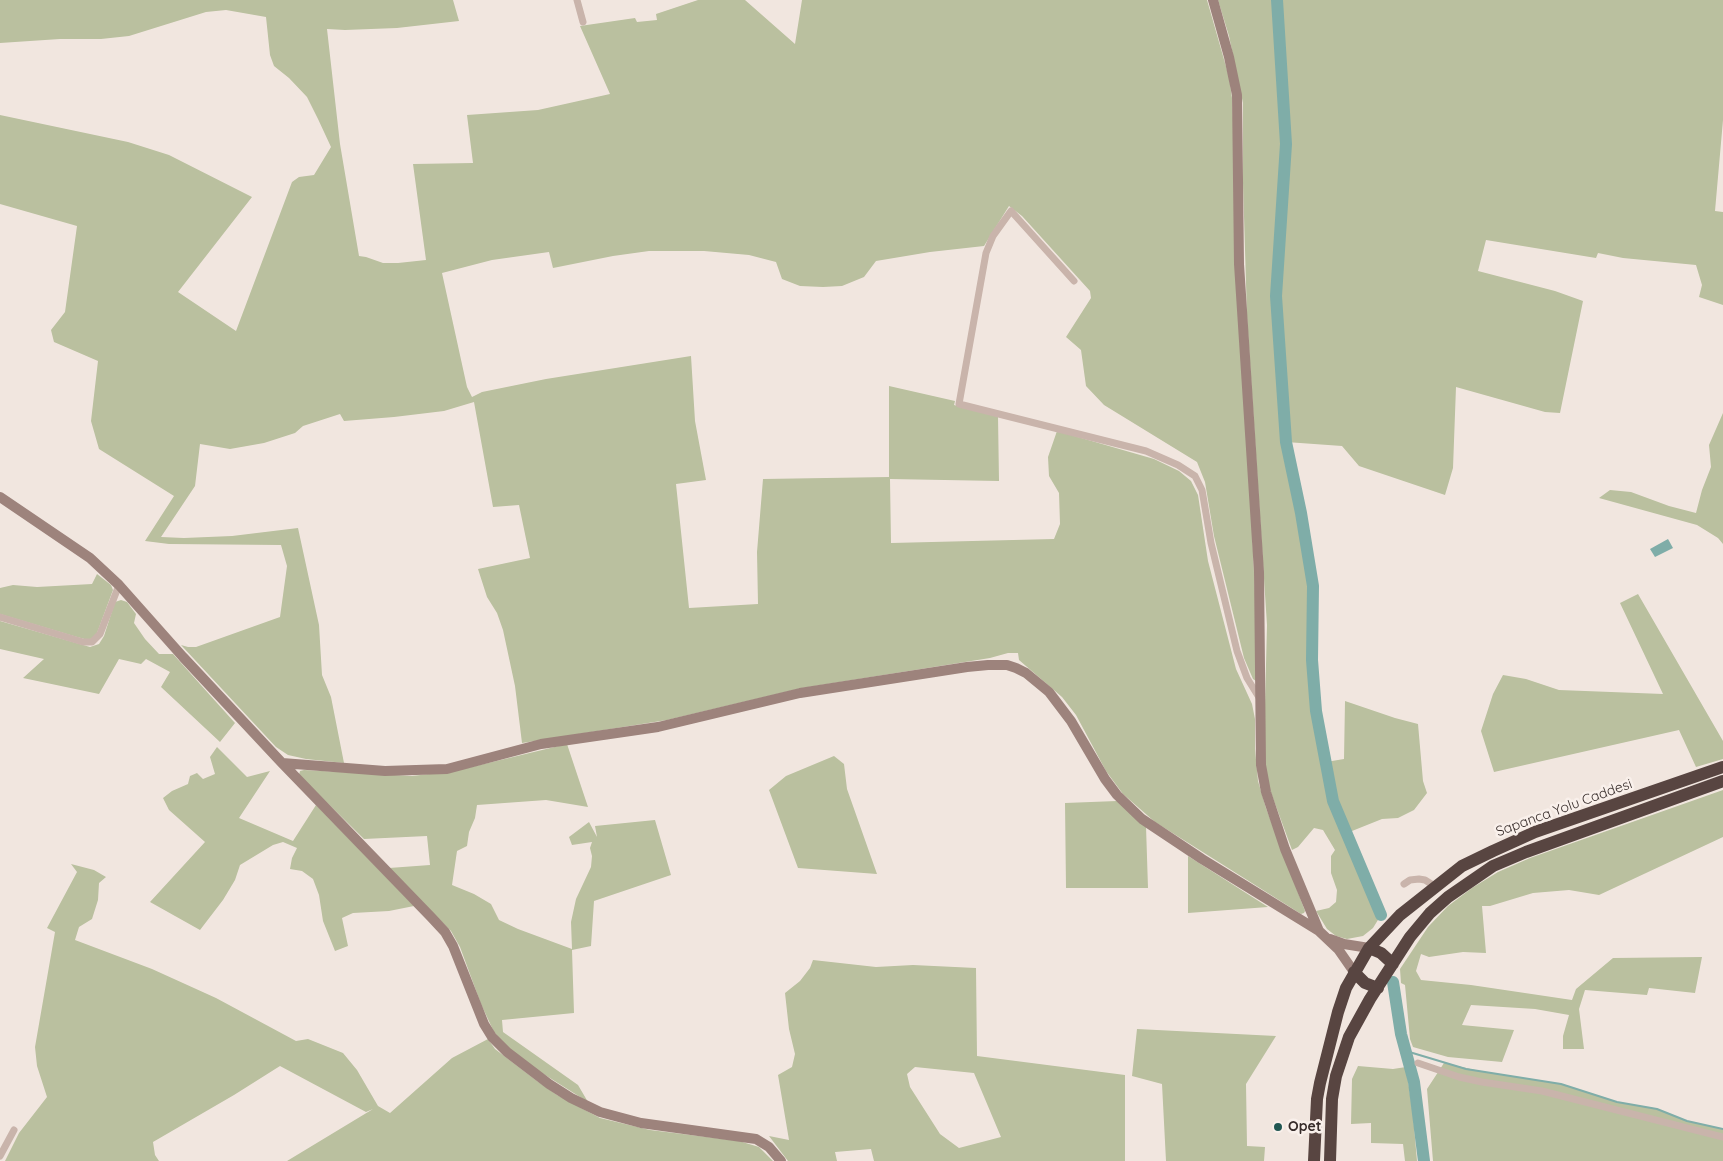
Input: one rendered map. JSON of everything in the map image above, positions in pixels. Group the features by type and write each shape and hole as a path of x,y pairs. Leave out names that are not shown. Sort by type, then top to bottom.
{"highway":[{"name":"Sapanca Yolu Caddesi","path":"1314,1161 1317,1099 1338,1012 1346,988 1369,948 1400,915 1462,866 1535,832 1723,767"},
{"name":"Sapanca Yolu Caddesi","path":"1330,1161 1332,1099 1336,1076 1349,1037 1410,937 1430,913 1448,897 1493,866 1526,852 1723,781"},
{"path":"1369,948 1381,953 1393,964"},
{"path":"1354,972 1365,983 1378,988"}],"street":[{"path":"577,0 583,22"},
{"path":"1213,0 1229,57 1236,94 1239,264 1259,572 1261,765 1266,792 1285,849 1322,934 1338,949 1354,972"},
{"path":"1074,280 1011,211 988,245 959,404 1146,451 1178,465 1195,476 1202,490 1211,543 1237,651 1247,678 1260,700"},
{"path":"0,496 90,558 119,585 282,763 446,932 484,1024 492,1037 507,1052 571,1098 600,1112 641,1123 756,1140 769,1147 781,1161"},
{"path":"0,618 82,642 92,642 100,634 119,585"},
{"path":"282,763 385,771 447,769 540,744 658,727 805,692 967,667 1007,665 1026,673 1049,692 1071,721 1105,779 1117,795 1142,819 1189,851 1322,934 1344,944 1369,948"},
{"path":"1404,884 1410,880 1419,879 1425,880 1436,887"},
{"path":"1418,1063 1459,1077 1542,1091 1723,1137"},
{"path":"0,1156 14,1130"}],"green space":[{"path":"0,0 453,0 459,21 397,28 327,29 340,144 359,256 383,263 398,263 426,260 413,164 473,163 467,115 538,110 610,94 580,26 635,18 637,22 657,20 656,14 698,0 745,0 795,44 802,0 1207,0 1229,77 1232,98 1256,616 1256,681 1253,679 1244,658 1214,536 1205,482 1197,462 1104,405 1086,386 1081,350 1066,337 1091,298 1090,291 1022,216 1009,206 984,246 876,261 864,277 842,286 800,286 782,279 776,262 749,255 704,251 649,251 553,268 549,252 492,260 442,273 467,387 472,397 482,392 546,379 691,356 695,421 706,480 676,484 689,608 758,604 757,552 763,479 889,477 889,386 955,401 954,405 998,416 999,481 890,479 891,543 1054,539 1060,524 1059,493 1049,476 1048,457 1057,431 1154,459 1179,471 1191,481 1198,495 1208,561 1236,669 1252,704 1255,719 1258,781 1266,808 1305,911 1304,913 1301,914 1155,822 1123,794 1106,771 1076,715 1062,697 1019,660 1018,653 1008,653 990,658 802,688 667,720 522,743 515,686 503,630 497,613 487,597 478,569 530,558 519,505 493,507 474,402 444,411 394,417 344,421 340,414 303,426 295,433 264,443 230,449 200,444 195,486 161,537 232,536 298,528 319,625 322,675 331,697 344,763 288,755 276,747 181,645 196,647 280,617 287,566 281,545 169,544 145,541 174,496 99,449 91,421 98,361 54,342 51,330 65,312 77,226 0,204 0,115 128,142 169,155 252,197 178,292 236,331 292,182 299,177 314,175 331,147 307,97 289,78 274,66 270,55 266,17 226,10 206,12 129,36 0,43"},
{"path":"1218,0 1723,0 1723,120 1715,211 1723,212 1723,305 1699,297 1702,285 1696,265 1623,258 1598,253 1596,258 1486,240 1478,271 1555,291 1583,301 1560,413 1545,412 1456,387 1453,468 1445,495 1359,466 1342,446 1286,442 1313,586 1312,660 1316,711 1326,762 1344,759 1345,701 1418,724 1423,781 1427,793 1414,810 1398,818 1382,819 1347,833 1381,915 1373,928 1363,936 1347,939 1336,936 1327,929 1316,911 1329,908 1336,902 1337,890 1331,873 1331,856 1335,850 1323,830 1314,828 1298,847 1292,850 1266,779 1264,744 1267,625 1247,316 1243,183 1243,103 1229,36"},
{"path":"1723,413 1723,544 1718,538 1697,525 1599,498 1610,490 1631,492 1669,506 1696,513 1711,467 1709,445"},
{"path":"97,574 111,585 113,590 97,633 93,638 88,640 0,614 0,588 13,585 37,587 92,584"},
{"path":"1638,594 1723,741 1723,759 1696,767 1679,730 1494,772 1481,731 1493,694 1503,675 1526,679 1559,690 1663,694 1620,603"},
{"path":"121,600 127,602 136,614 134,623 145,639 159,654 173,654 235,723 220,742 161,687 170,672 146,659 141,664 119,659 99,694 23,678 44,659 0,649 0,621 90,647 99,644 104,636 115,602"},
{"path":"567,744 588,807 546,800 477,805 467,846 457,851 452,885 474,894 491,904 499,920 572,949 571,922 576,899 591,867 592,856 590,848 592,842 572,845 569,837 589,822 597,837 595,826 655,820 671,875 594,901 591,946 572,950 574,1013 502,1020 503,1032 578,1085 588,1102 534,1068 508,1048 494,1032 481,1004 460,947 451,931 389,868 430,865 427,836 364,839 299,775 300,771 304,770 412,776 455,771"},
{"path":"217,747 247,777 270,771 239,818 293,841 316,805 414,906 389,911 353,913 342,918 348,946 335,951 323,921 319,895 313,879 302,871 290,869 292,858 297,848 283,842 273,845 240,865 235,880 223,900 200,930 150,902 205,842 169,810 163,798 172,791 188,784 190,776 197,773 203,779 215,774 210,757"},
{"path":"834,756 844,764 847,789 877,874 798,868 769,790 786,776"},
{"path":"1723,790 1723,837 1599,895 1569,890 1533,893 1490,906 1482,906 1486,953 1463,952 1429,957 1421,954 1416,971 1421,980 1471,985 1572,1000 1576,989 1613,958 1702,957 1695,993 1649,988 1647,995 1585,990 1579,1009 1584,1049 1563,1049 1563,1036 1569,1015 1535,1009 1471,1005 1462,1025 1514,1030 1502,1062 1448,1057 1413,1047 1410,1039 1405,985 1401,983 1400,969 1428,927 1448,906 1498,872 1530,858"},
{"path":"1117,801 1146,826 1148,888 1066,888 1065,803"},
{"path":"1188,856 1268,907 1188,913"},
{"path":"71,864 94,870 106,877 99,883 98,900 92,919 79,927 75,940 152,969 216,998 296,1041 308,1039 343,1053 357,1070 378,1106 390,1113 452,1058 488,1039 495,1049 537,1081 557,1095 600,1118 650,1130 739,1141 759,1147 773,1161 287,1161 373,1109 366,1112 280,1066 153,1142 155,1155 159,1161 5,1161 19,1133 47,1097 37,1066 35,1047 55,932 47,928 77,872"},
{"path":"813,960 876,967 913,965 976,968 977,1056 1125,1075 1125,1161 874,1161 871,1149 835,1152 837,1161 788,1161 769,1136 789,1140 778,1075 792,1067 795,1054 789,1029 785,993 800,981 810,968","holes":["915,1067 974,1073 1001,1137 959,1148 940,1134 910,1087 907,1074"]},
{"path":"1137,1029 1276,1036 1246,1084 1247,1146 1265,1147 1264,1161 1166,1161 1162,1084 1132,1076"},
{"path":"1444,1063 1484,1072 1561,1084 1617,1102 1657,1109 1687,1121 1723,1129 1723,1161 1433,1161 1427,1089"},
{"path":"1358,1066 1393,1069 1406,1067 1417,1161 1405,1161 1403,1144 1371,1143 1371,1123 1351,1124 1352,1079"}],"water":[{"path":"1668,539 1673,548 1655,557 1650,549"}],"waterway":[{"path":"1277,0 1286,144 1276,296 1286,442 1301,513 1313,586 1312,660 1316,711 1333,801 1381,915"},
{"path":"1393,982 1401,1034 1414,1082 1424,1161"},
{"path":"1406,1051 1466,1069 1561,1084 1617,1102 1657,1109 1687,1121 1723,1129"}],"place":[{"name":"Opet","path":"1278,1127"}]}
